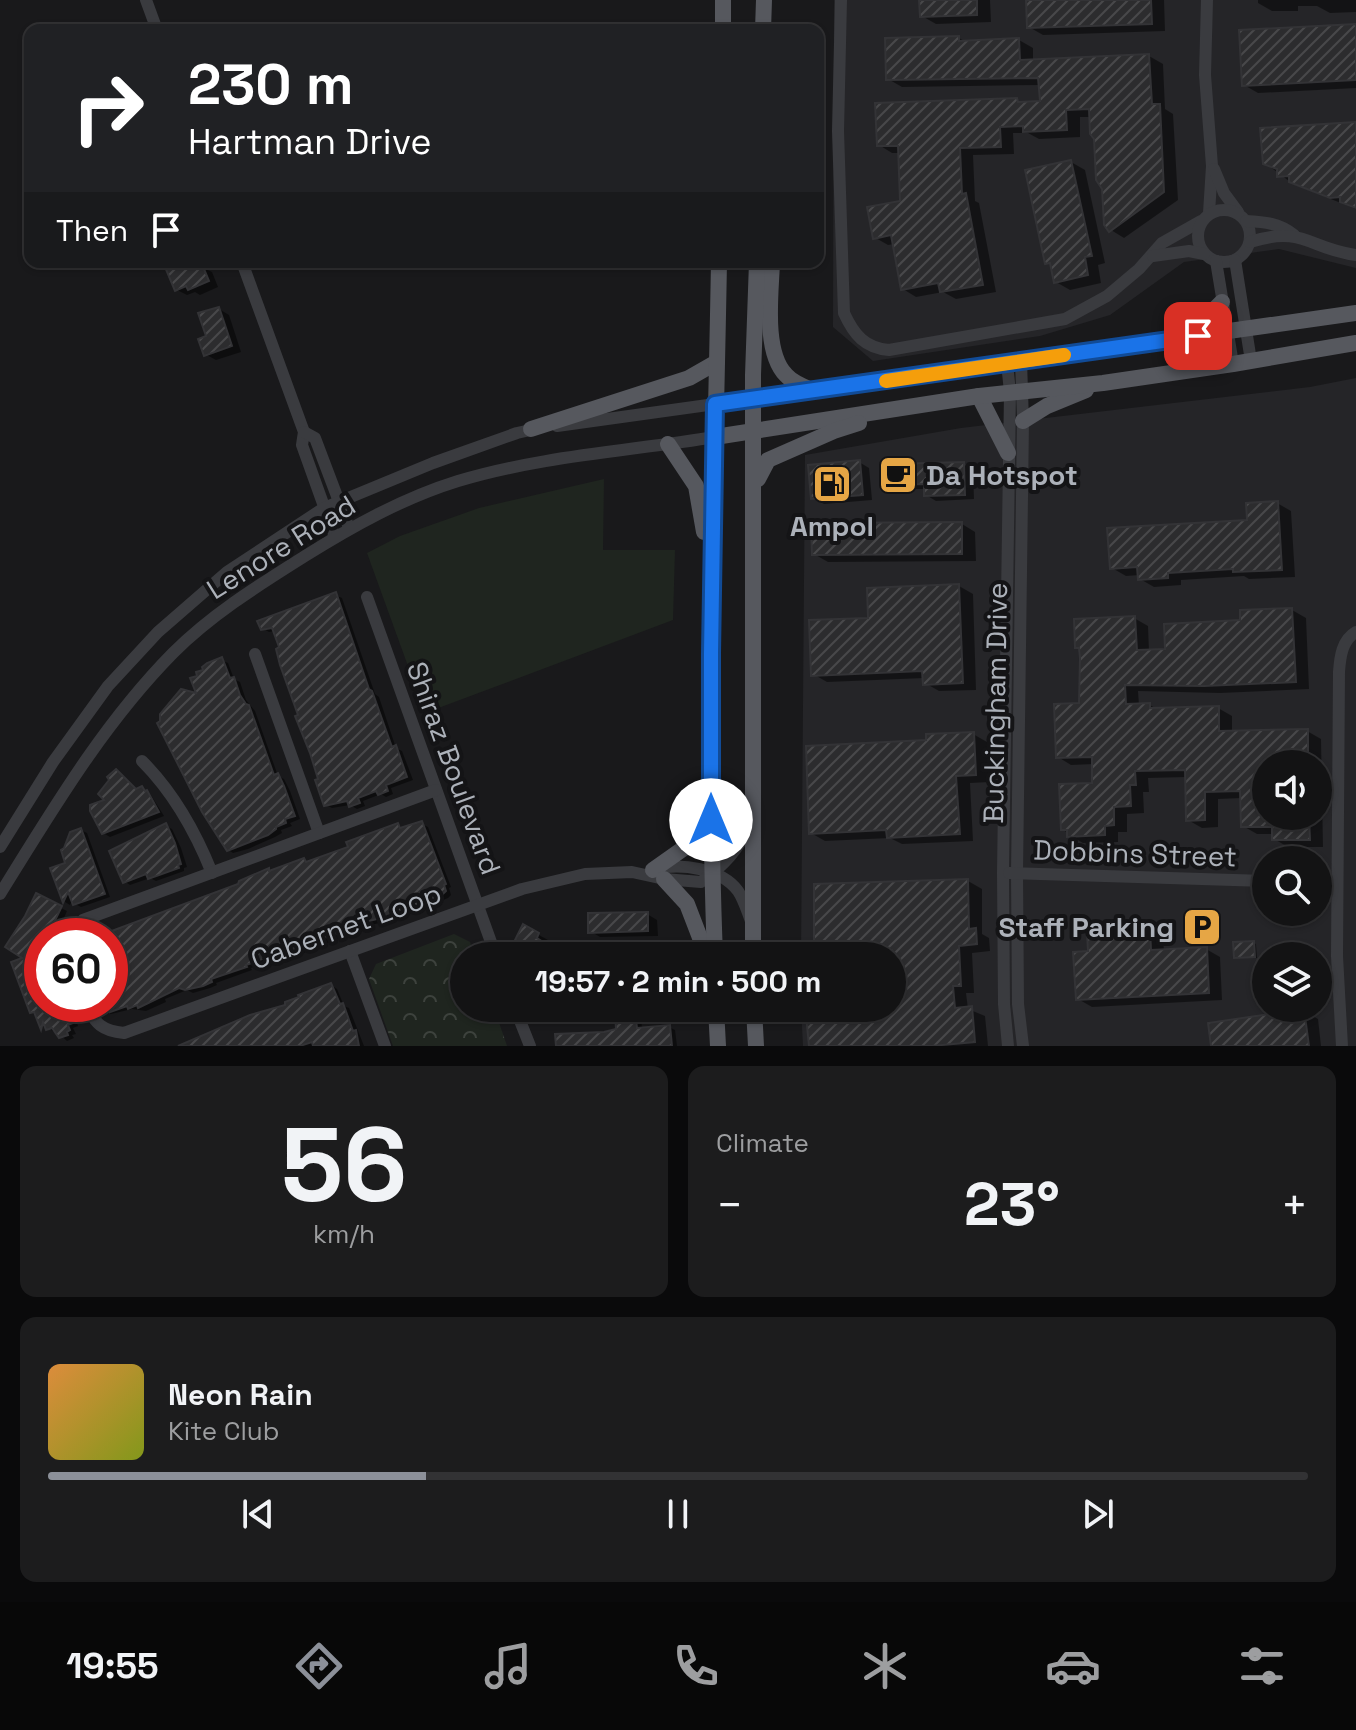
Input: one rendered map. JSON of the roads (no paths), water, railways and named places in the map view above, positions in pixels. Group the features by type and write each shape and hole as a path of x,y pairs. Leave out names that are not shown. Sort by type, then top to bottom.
{"main road":[{"path":"723,0 723,24"},
{"path":"763,24 764,0"},
{"path":"714,942 711,874 711,653 719,268"},
{"path":"753,942 757,268"},
{"path":"772,268 771,328 776,356 782,372 814,391"},
{"path":"1168,340 1202,322 1222,302"},
{"path":"715,404 1356,313"},
{"path":"715,437 979,396 1103,383 1233,364 1356,343"},
{"path":"531,429 689,378 717,362"},
{"path":"1023,421 1047,406 1103,383"},
{"path":"979,396 1008,453"},
{"path":"755,486 768,460 834,431 926,404"},
{"path":"668,444 691,475 700,498 711,653"},
{"path":"702,942 687,904 653,874 687,846 711,820"},
{"path":"717,1022 718,1046"},
{"path":"755,1022 756,1046"}],"street":[{"path":"146,0 155,24"},
{"path":"841,0 838,131 844,313 852,330 875,349 889,350 1065,319 1107,296 1153,256 1162,243 1219,209 1285,228 1294,235 1356,255"},
{"path":"1207,0 1205,75 1212,166 1205,217 1197,231 1198,242 1210,258 1222,302 1233,364"},
{"path":"1153,256 1189,251 1210,258 1235,260 1245,253 1250,242 1250,230 1224,193 1212,166"},
{"path":"1250,242 1294,235"},
{"path":"1235,260 1251,361"},
{"path":"244,268 304,432 302,445 335,537"},
{"name":"Buckingham Drive","path":"1014,362 1023,421 1017,873 1018,1004 1023,1046"},
{"name":"Buckingham Drive","path":"1008,1046 1004,1004 1003,873 1008,453 1016,391"},
{"name":"Lenore Road","path":"0,847 53,762 108,686 158,632 227,572 324,508 433,463 531,429 715,404"},
{"path":"304,432 315,438 349,528"},
{"name":"Lenore Road","path":"0,894 106,730 175,651 236,600 349,528 457,482 601,452 715,437"},
{"name":"Shiraz Boulevard","path":"367,597 491,942"},
{"path":"1342,1046 1337,883 1340,658 1351,635 1356,632"},
{"path":"255,654 319,833"},
{"path":"142,761 162,781 212,873"},
{"path":"88,918 436,790"},
{"path":"751,818 742,843 723,867 711,874 736,889 752,923"},
{"name":"Cabernet Loop","path":"94,1022 107,1031 124,1033 522,889 585,874 653,874 700,869 711,874"},
{"name":"Dobbins Street","path":"1003,873 1252,881"},
{"path":"1332,883 1337,883"},
{"path":"350,951 385,1046"},
{"path":"521,1022 530,1046"}],"place":[{"name":"Da Hotspot","path":"898,475"},
{"name":"Ampol","path":"832,484"},
{"name":"Staff Parking","path":"1202,927"}]}
